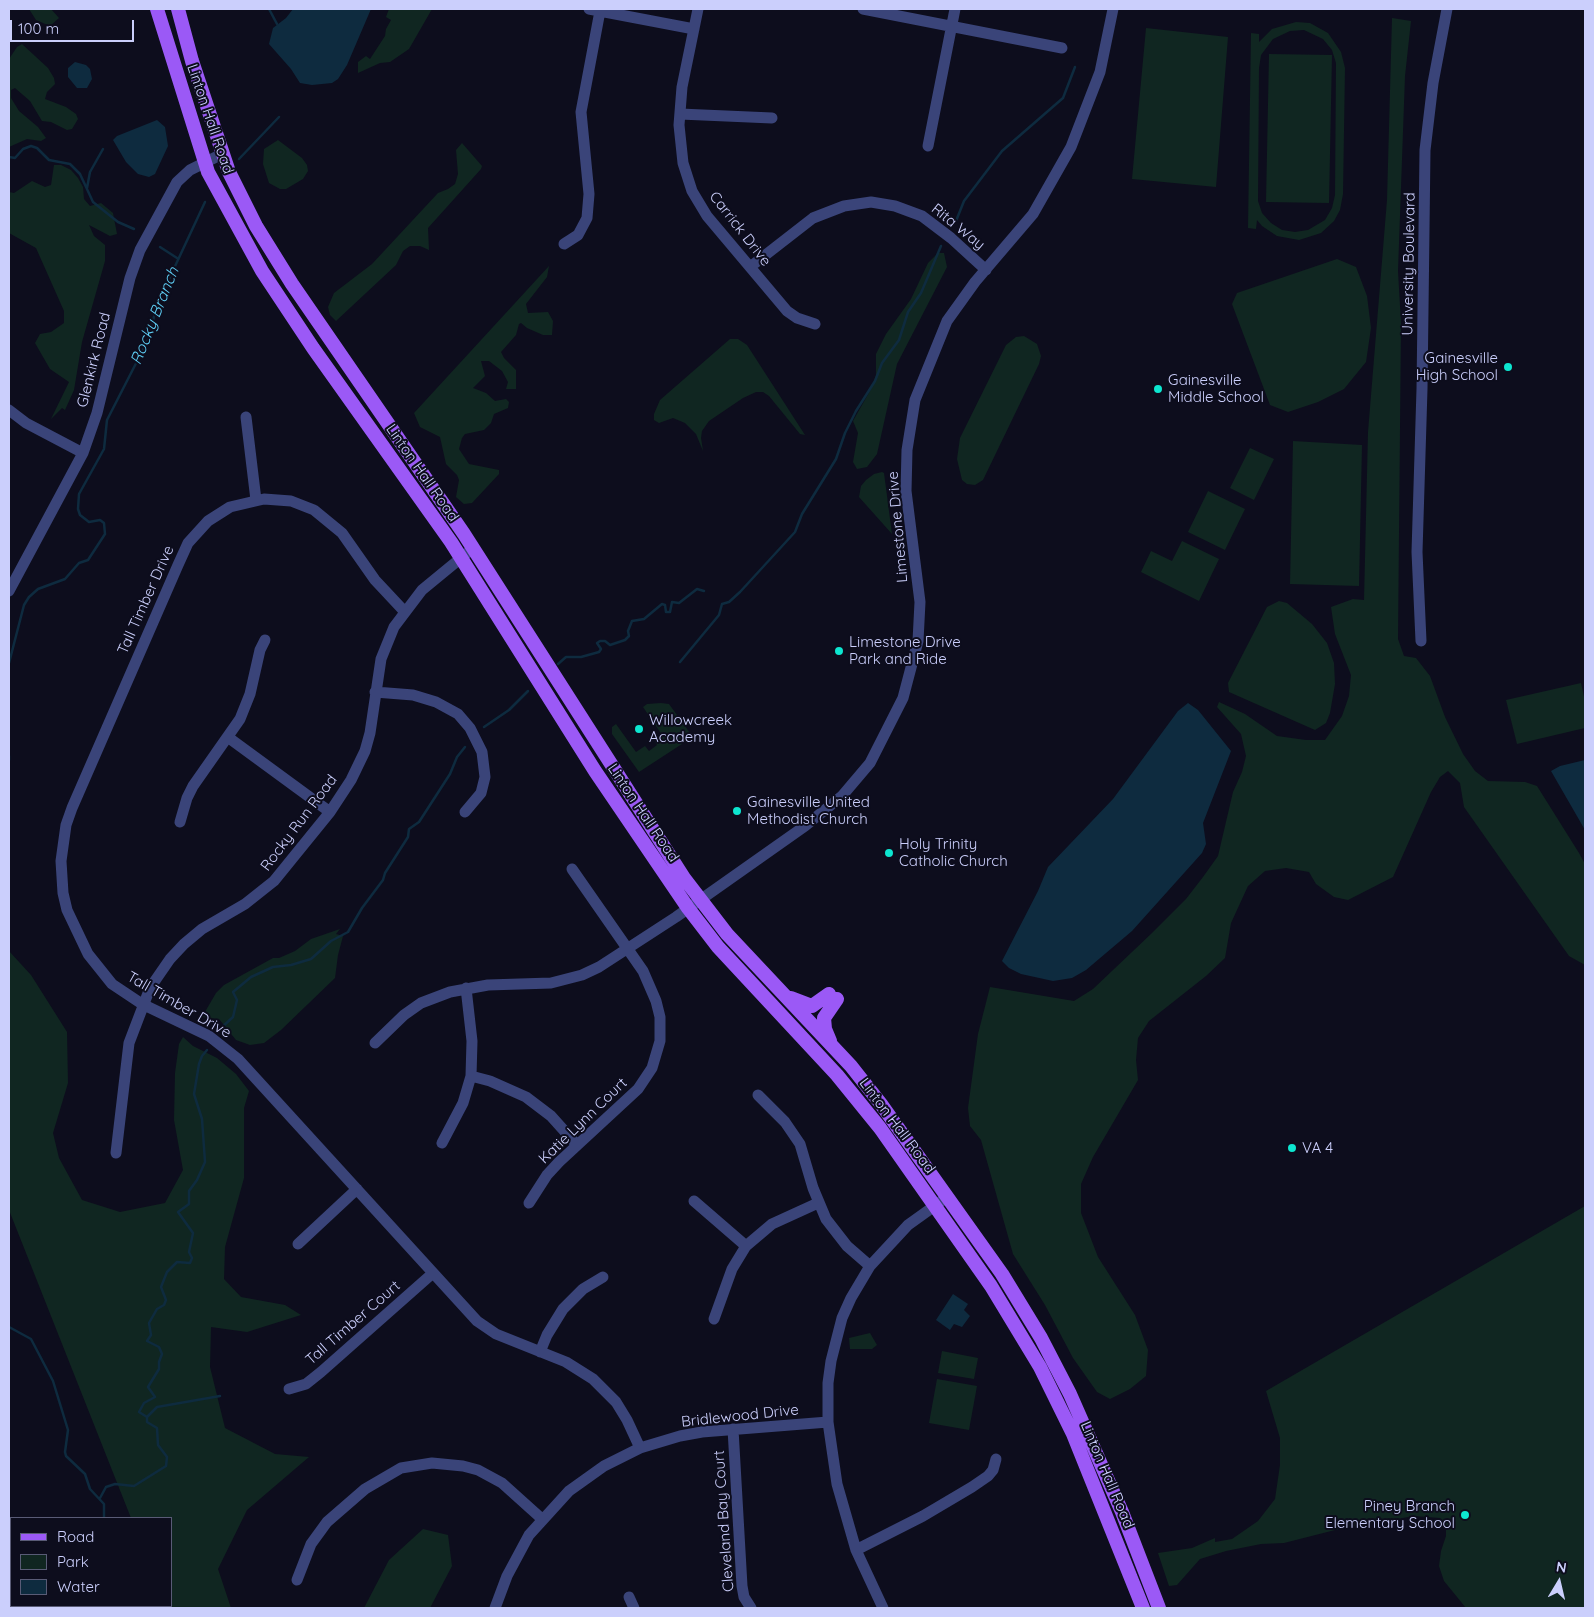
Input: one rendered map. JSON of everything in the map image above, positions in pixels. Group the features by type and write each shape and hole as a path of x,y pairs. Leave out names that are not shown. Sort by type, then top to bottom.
{"main road":[{"name":"Linton Hall Road","path":"157,9 204,161 239,230 272,286 461,557 595,771 688,908 718,948 837,1075 880,1128 991,1286 1040,1367 1090,1472 1143,1608"},
{"name":"Linton Hall Road","path":"178,9 192,61 222,154 256,226 292,284 473,549 614,771 700,900 727,934 832,1046 881,1104 1002,1274 1058,1368 1122,1512 1159,1608"},
{"path":"784,995 810,1006 833,996 824,1021 832,1046"}],"street":[{"name":"Carrick Drive","path":"698,9 680,114 683,163 692,191 707,216 787,311 797,318 815,324"},
{"path":"863,9 1062,48"},
{"path":"928,146 955,9"},
{"name":"Limestone Drive","path":"375,1043 397,1020 421,1004 466,988 488,985 533,986 565,980 598,967 700,900 805,826 842,796 870,763 890,727 903,698 914,661 919,622 918,574 906,491 907,450 912,416 923,375 946,321 1033,214 1071,147 1100,72 1113,9"},
{"name":"University Boulevard","path":"1421,641 1417,552 1422,389 1425,150 1431,92 1447,9"},
{"path":"564,244 578,235 587,218 589,194 581,112 594,10 694,29"},
{"path":"680,114 772,118"},
{"name":"Glenkirk Road","path":"9,592 83,453 97,413 128,287 140,250 177,182 204,161 222,154"},
{"name":"Rita Way","path":"750,268 813,218 844,206 871,202 895,206 922,216 951,238 986,270"},
{"path":"9,410 26,423 83,453"},
{"path":"246,416 256,500"},
{"name":"Tall Timber Drive","path":"404,611 376,580 342,533 314,510 278,498 256,500 230,507 200,529 188,543 66,825 61,861 62,879 68,910 74,927 99,970 112,984 142,1004 196,1029 224,1047 238,1059 484,1327 580,1370 605,1390 627,1420 640,1448"},
{"name":"Rocky Run Road","path":"116,1154 127,1052 142,1004 158,974 184,944 202,929 245,904 274,881 330,812 351,780 365,751 370,733 381,659 387,642 404,611 422,590 473,549"},
{"path":"180,822 187,798 193,786 229,738 245,708 260,650 265,640"},
{"path":"375,692 413,695 436,702 458,714 470,728 482,752 485,777 481,794 465,812"},
{"path":"229,738 330,812"},
{"name":"Katie Lynn Court","path":"529,1203 547,1176 638,1089 656,1055 660,1026 656,1001 643,971 572,869"},
{"path":"442,1143 463,1103 471,1076 472,1041 466,988"},
{"path":"471,1076 526,1096 551,1116 578,1145"},
{"path":"758,1094 785,1122 800,1144 818,1203 836,1233 870,1266"},
{"path":"298,1244 356,1189"},
{"path":"883,1608 856,1550 837,1484 828,1422 828,1383 836,1339 851,1298 870,1266 908,1225 948,1197"},
{"path":"694,1202 746,1246"},
{"path":"714,1320 732,1269 746,1246 772,1224 818,1203"},
{"name":"Tall Timber Court","path":"289,1389 306,1384 433,1273"},
{"path":"540,1352 553,1323 563,1309 583,1289 603,1278"},
{"name":"Bridlewood Drive","path":"495,1608 518,1553 542,1519 586,1478 612,1461 640,1448 680,1436 733,1429 828,1422"},
{"name":"Cleveland Bay Court","path":"733,1429 742,1586 744,1597 751,1608"},
{"path":"856,1550 916,1520 972,1487 988,1476 993,1470 996,1459"},
{"path":"297,1580 311,1544 327,1522 366,1489 401,1468 432,1463 478,1470 502,1484 542,1519"},
{"path":"629,1597 634,1608"}],"green space":[{"path":"29,9 51,9 59,18 50,26 36,20"},
{"path":"389,9 432,9 409,49 390,62 380,63 358,73 358,62 366,56 370,59 385,36 386,29 391,20 386,17"},
{"path":"1392,18 1411,21 1405,76 1398,271 1401,323 1398,639 1404,656 1416,658 1430,676 1445,717 1463,754 1475,771 1488,781 1525,782 1537,786 1579,853 1585,864 1585,965 1569,956 1464,807 1460,783 1448,771 1440,777 1431,792 1393,877 1348,900 1334,897 1316,884 1309,872 1286,868 1265,871 1248,886 1231,923 1225,958 1206,976 1149,1021 1138,1038 1136,1060 1138,1080 1093,1157 1081,1184 1081,1213 1098,1257 1135,1315 1148,1350 1146,1376 1130,1389 1110,1399 1097,1392 1073,1358 1045,1305 1013,1254 981,1140 970,1126 968,1108 978,1034 990,987 1074,1001 1093,989 1152,933 1186,899 1203,877 1218,856 1233,792 1242,772 1246,756 1241,734 1217,707 1219,702 1245,714 1277,736 1306,740 1325,740 1342,716 1349,696 1351,675 1335,634 1331,607 1353,599 1364,600 1368,432 1387,200"},
{"path":"1296,22 1310,23 1328,33 1341,52 1345,68 1343,194 1340,210 1334,221 1321,233 1299,240 1277,236 1262,226 1257,220 1256,229 1248,228 1251,33 1259,34 1259,42 1272,29","holes":["1304,30 1323,39 1332,50 1336,63 1335,195 1332,208 1325,220 1308,230 1295,232 1282,230 1271,223 1262,213 1258,201 1259,68 1261,55 1273,39 1290,31"]},
{"path":"1146,28 1228,37 1216,187 1132,179"},
{"path":"22,44 48,68 54,78 55,84 47,92 45,99 66,107 76,114 78,119 72,129 67,130 51,122 42,121 30,101 15,88 11,90 11,98 19,111 38,127 46,138 41,141 27,139 9,147 9,59 17,47"},
{"path":"1269,54 1332,55 1329,203 1266,202"},
{"path":"278,140 302,158 307,165 308,171 303,179 286,189 280,189 269,183 263,164 264,149"},
{"path":"462,143 482,166 428,228 429,250 420,246 410,246 403,251 396,265 336,321 330,315 328,307 334,293 372,264 438,193 455,184 458,174 456,150"},
{"path":"54,165 61,165 71,170 83,187 84,199 90,206 101,203 113,213 117,234 110,236 89,225 94,236 105,245 105,261 82,342 74,390 65,410 62,408 51,419 69,382 50,369 35,343 40,334 51,332 64,323 64,311 36,248 9,233 9,192 14,193 32,181 45,187 51,185"},
{"path":"938,253 944,253 947,267 897,364 877,454 867,467 857,469 853,462 858,433 853,421 871,389 876,375 876,354 886,334 911,299 928,263"},
{"path":"1337,259 1356,267 1367,296 1371,328 1366,362 1344,389 1318,402 1288,412 1270,405 1232,304 1237,293"},
{"path":"549,266 547,277 526,304 528,313 548,312 553,321 552,335 543,335 527,328 521,323 516,335 501,352 504,358 516,370 516,389 506,389 508,382 502,371 489,361 481,361 485,376 473,388 486,393 495,401 506,399 509,402 508,408 494,414 491,423 484,430 465,434 462,438 459,449 469,464 499,470 499,474 472,503 464,504 456,497 459,480 457,475 446,464 440,437 420,427 414,413"},
{"path":"1024,336 1037,344 1041,356 1039,364 983,480 975,485 967,484 962,480 957,459 960,438 1006,345 1016,337"},
{"path":"730,339 738,339 747,345 805,435 800,434 769,396 763,392 756,392 743,398 709,421 702,431 703,451 696,434 685,423 673,418 659,423 654,420 654,414 660,400"},
{"path":"1293,441 1362,445 1359,586 1290,584"},
{"path":"1250,448 1274,459 1254,500 1230,488"},
{"path":"884,473 892,534 859,497 861,486 866,480 874,474"},
{"path":"1208,491 1245,509 1225,550 1188,532"},
{"path":"1182,541 1219,559 1199,601 1141,572 1151,551 1172,561"},
{"path":"1279,601 1287,603 1312,624 1327,643 1334,663 1335,684 1330,713 1326,723 1315,730 1229,692 1228,683 1267,607"},
{"path":"1581,683 1585,701 1585,728 1517,744 1506,700"},
{"path":"647,704 669,704 690,733 682,744 639,772 612,734 612,727 616,724 636,752 645,746 649,751 657,745 654,740 662,735 643,707"},
{"path":"340,929 336,934 343,936 335,978 281,1030 264,1043 250,1045 236,1040 219,1019 202,1017 216,993 224,985 273,958 279,958 295,951 311,939"},
{"path":"9,951 31,975 67,1032 68,1083 53,1133 59,1158 82,1200 120,1212 165,1203 183,1170 174,1120 175,1073 179,1044 183,1037 193,1046 217,1058 236,1074 249,1091 244,1108 244,1178 225,1247 224,1279 241,1297 285,1305 301,1315 247,1332 211,1327 210,1367 225,1428 275,1454 309,1457 247,1510 218,1569 231,1608 169,1608 172,1607 172,1517 131,1517 9,1210"},
{"path":"1585,1206 1585,1608 1466,1608 1444,1581 1439,1566 1446,1536 1446,1526 1440,1518 1414,1516 1339,1529 1284,1543 1261,1544 1226,1551 1200,1559 1177,1585 1169,1586 1158,1553 1192,1548 1215,1538 1215,1542 1232,1539 1258,1521 1275,1499 1280,1465 1280,1438 1266,1391"},
{"path":"870,1333 877,1345 872,1349 850,1349 849,1338"},
{"path":"942,1351 978,1358 974,1379 938,1373"},
{"path":"937,1379 977,1386 969,1430 929,1423"},
{"path":"423,1529 448,1535 452,1566 430,1608 364,1608 389,1560"}],"water":[{"path":"293,9 371,9 347,65 338,79 332,83 312,85 300,83 291,69 269,44 273,28 286,18"},
{"path":"75,62 86,65 90,69 92,79 87,88 77,88 68,77 68,68"},
{"path":"157,120 165,127 168,146 155,174 149,177 138,174 126,162 113,140 117,136"},
{"path":"1188,703 1198,710 1231,751 1203,823 1206,844 1202,853 1132,931 1086,970 1072,978 1053,981 1021,974 1009,968 1002,961 1038,891 1048,867 1113,799 1178,711"},
{"path":"1585,760 1585,830 1551,771 1560,766"},
{"path":"953,1294 968,1304 964,1310 970,1316 962,1327 954,1324 950,1330 936,1320"}],"waterway":[{"path":"269,9 277,24"},
{"path":"956,221 964,201 1002,151 1063,98 1075,67"},
{"name":"Rocky Branch","path":"239,159 279,117"},
{"path":"9,157 15,158 23,149 31,146 37,148 49,160 70,164 80,174 93,202 118,222 134,229"},
{"path":"87,188 90,172 103,149"},
{"name":"Rocky Branch","path":"9,663 24,605 29,597 38,589 65,579 79,563 88,560 105,534 104,523 100,520 89,522 80,515 78,509 79,494 104,449 107,420 150,336 156,307 205,202"},
{"path":"680,662 719,615 722,604 729,602 740,592 795,532 802,514 836,459 845,433 856,411 875,381 882,363 899,340 908,312 921,293 941,246"},
{"path":"160,247 177,258"},
{"path":"558,664 566,657 581,657 599,652 601,649 597,643 600,641 605,641 610,645 625,640 629,636 628,631 632,621 644,619 662,604 665,605 666,612 670,612 672,602 679,603 697,589 704,591"},
{"path":"484,727 509,710 528,691"},
{"path":"220,1029 233,1017 237,1000 233,992 251,977 273,967 291,965 311,959 331,941 348,932 362,908 383,880 385,873 408,837 409,829 419,822 450,774 457,757 465,747"},
{"path":"100,1498 106,1487 115,1484 134,1486 166,1466 167,1457 158,1445 157,1428 147,1422 147,1417 139,1412 144,1403 155,1397 148,1387 159,1369 162,1354 159,1347 147,1341 151,1335 149,1323 157,1309 164,1305 166,1300 161,1287 167,1272 177,1262 190,1263 192,1258 189,1252 193,1233 178,1212 189,1204 189,1191 197,1180 205,1162 202,1119 194,1094 199,1064 207,1050"},
{"name":"Rocky Branch","path":"9,1327 31,1339 53,1381 68,1430 66,1456 85,1474 90,1489 104,1504 104,1517"},
{"path":"147,1417 157,1407 220,1396"}],"place":[{"name":"Gainesville High School","path":"1508,367"},
{"name":"Gainesville Middle School","path":"1158,389"},
{"name":"Limestone Drive Park and Ride","path":"839,651"},
{"name":"Willowcreek Academy","path":"639,729"},
{"name":"Gainesville United Methodist Church","path":"737,811"},
{"name":"Holy Trinity Catholic Church","path":"889,853"},
{"name":"VA 4","path":"1292,1148"},
{"name":"Piney Branch Elementary School","path":"1465,1515"}]}
